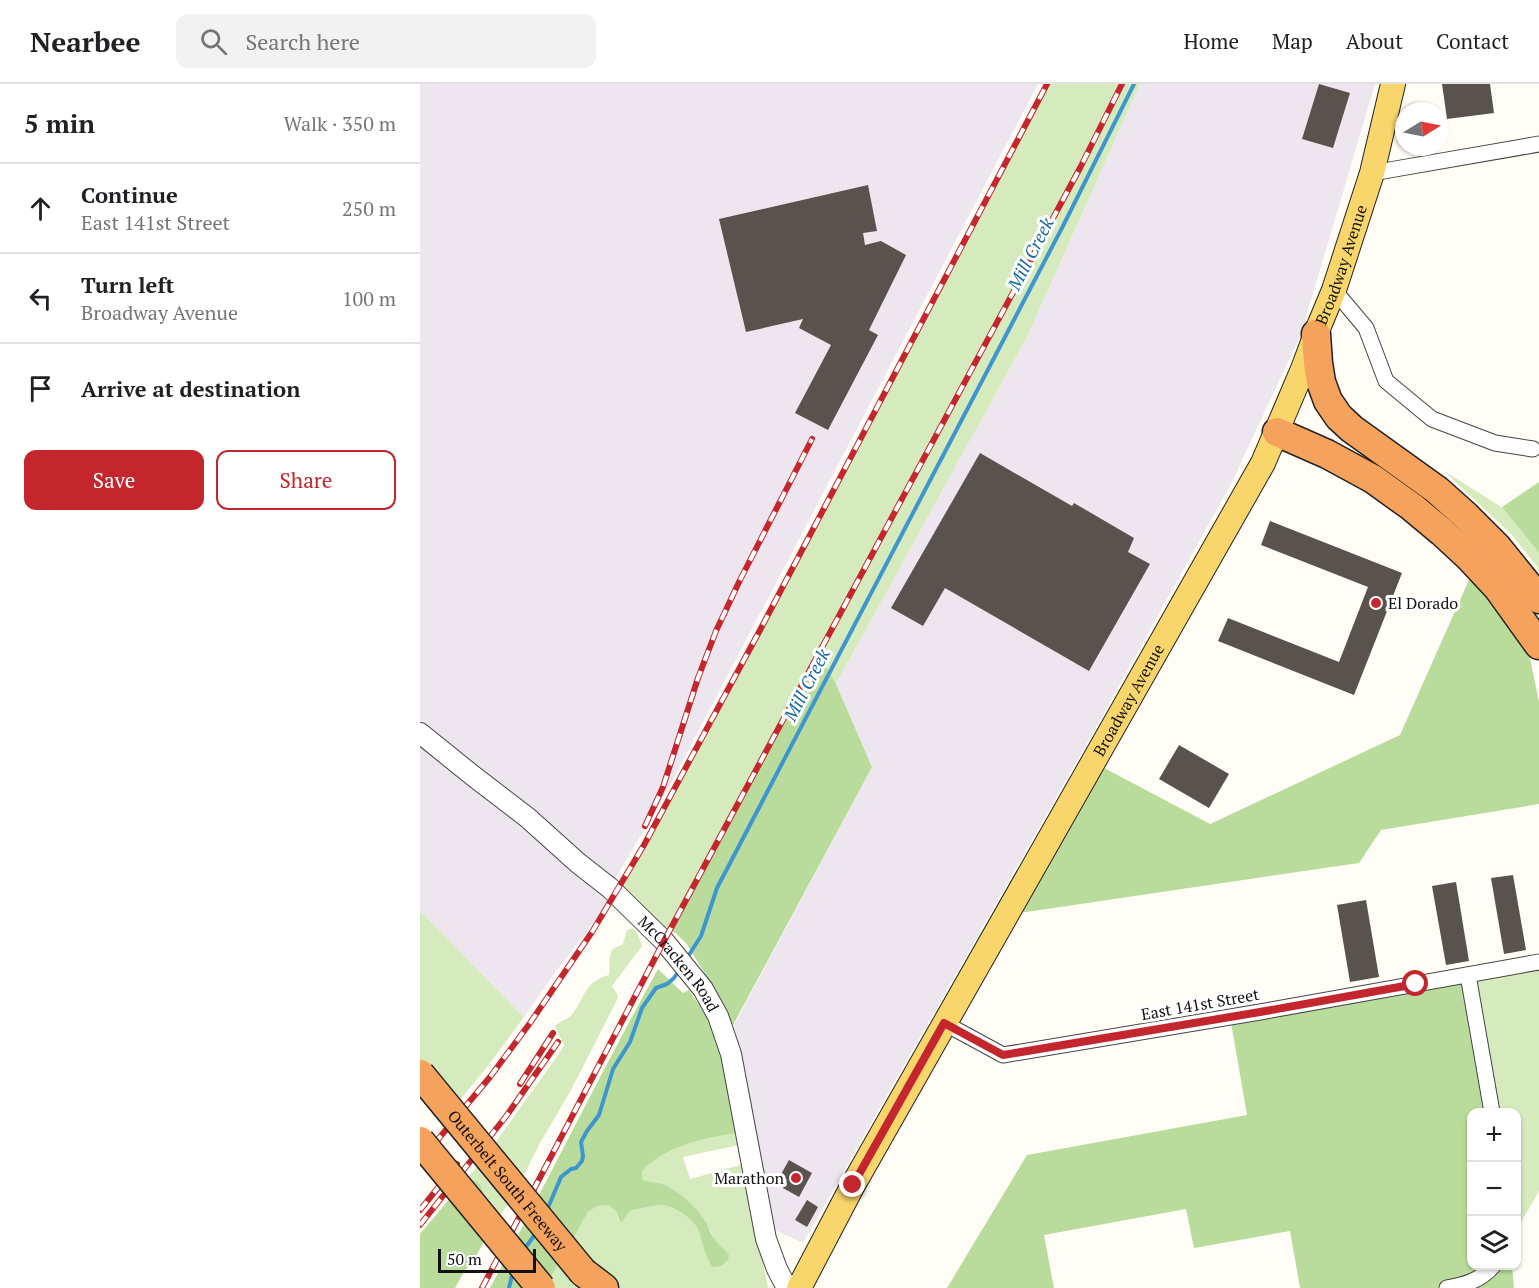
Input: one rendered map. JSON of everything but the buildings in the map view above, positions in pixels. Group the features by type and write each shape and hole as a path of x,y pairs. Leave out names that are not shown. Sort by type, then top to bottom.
{"highway":[{"path":"1316,334 1321,382 1328,401 1339,417 1437,490 1465,515 1497,547 1539,599"},
{"path":"1277,432 1341,438 1378,457 1401,465"},
{"path":"1277,432 1327,454 1373,479 1412,507 1469,556 1498,588 1539,645"},
{"name":"Outerbelt South Freeway","path":"420,1074 595,1283"},
{"path":"420,1142 541,1288"}],"main road":[{"name":"Broadway Avenue","path":"799,1288 853,1185 944,1023 1263,463 1334,290 1372,172 1393,84"}],"street":[{"path":"1372,172 1539,144"},
{"path":"1334,290 1366,328 1386,381 1432,419 1495,443 1533,450"},
{"name":"McCracken Road","path":"420,733 528,818 610,888 664,941 710,1000 731,1054 766,1239 787,1288"},
{"name":"East 141st Street","path":"944,1023 1003,1055 1539,962"},
{"path":"1468,975 1491,1108"},
{"path":"1447,1288 1464,1285 1490,1270"}],"shaded area":[{"path":"420,84 1038,84 671,783 610,888 616,894 524,1017 420,911"},
{"path":"1140,84 1375,84 1301,334 1231,484 1086,745 803,1243 772,1229 734,1025 872,767 836,684 1028,335"}],"green space":[{"path":"1047,84 1140,84 1028,335 836,684 819,654 664,941 616,894 759,632"},
{"path":"1444,471 1503,508 1539,553 1539,569 1512,535"},
{"path":"1539,482 1539,553 1502,507"},
{"path":"1476,564 1522,619 1539,702 1539,804 1381,830 1359,863 1006,915 1093,762 1210,824 1400,735"},
{"path":"819,654 836,684 872,767 733,1025 717,993 686,943 671,929"},
{"path":"420,911 524,1017 450,1112 420,1075"},
{"path":"633,928 642,946 612,986 618,996 617,1000 513,1197 495,1222 494,1210 480,1184 468,1177 483,1160 561,1051 564,1045 555,1026 572,1014 587,989 595,981 609,975 611,952 623,944 627,930"},
{"path":"1539,962 1539,1191 1521,1222 1521,1108 1491,1108 1468,975"},
{"path":"658,969 683,993 689,990 710,1022 720,1051 737,1133 698,1141 674,1149 642,1171 642,1179 666,1185 690,1203 703,1218 711,1234 729,1255 728,1260 721,1266 712,1267 697,1228 686,1216 671,1208 659,1205 630,1211 620,1222 616,1211 608,1205 597,1206 588,1212 544,1288 490,1288 615,1048"},
{"path":"1468,975 1491,1108 1467,1108 1467,1270 1512,1270 1514,1288 1300,1288 1290,1231 1194,1248 1186,1209 1044,1235 1054,1288 947,1288 1027,1155 1247,1115 1230,1017"},
{"path":"737,1133 739,1145 683,1157 690,1179 744,1164 768,1288 544,1288 588,1212 596,1206 608,1205 616,1211 619,1222 623,1221 630,1211 644,1208 663,1205 676,1210 686,1216 697,1228 712,1267 716,1242 703,1219 690,1204 669,1187 642,1179 642,1171 663,1155 686,1144"},
{"path":"468,1177 480,1184 494,1210 495,1222 455,1288 420,1288 420,1234"}],"waterway":[{"name":"Mill Creek","path":"687,958 701,936 717,888 1063,226 1134,84"},
{"name":"Mill Creek","path":"547,1210 561,1177 576,1168 582,1161 581,1142 599,1115 613,1069 630,1042 642,1008 656,988 667,984 680,969"},
{"name":"Mill Creek","path":"523,1251 536,1233"},
{"name":"Mill Creek","path":"509,1288 513,1271"}],"railway":[{"path":"420,1161 490,1077 530,1023 592,932 644,845 759,632 1047,84"},
{"path":"482,1288 664,941 1080,168 1122,84"},
{"path":"645,826 663,787 698,678 716,631 812,439"},
{"path":"520,1084 553,1033"},
{"path":"420,1225 507,1115 558,1042"},
{"path":"420,1210 457,1164"}],"place":[{"name":"El Dorado","path":"1376,603"},
{"name":"Marathon","path":"796,1178"}],"route":[{"path":"853,1185 944,1023 1003,1055 1416,984"}]}
